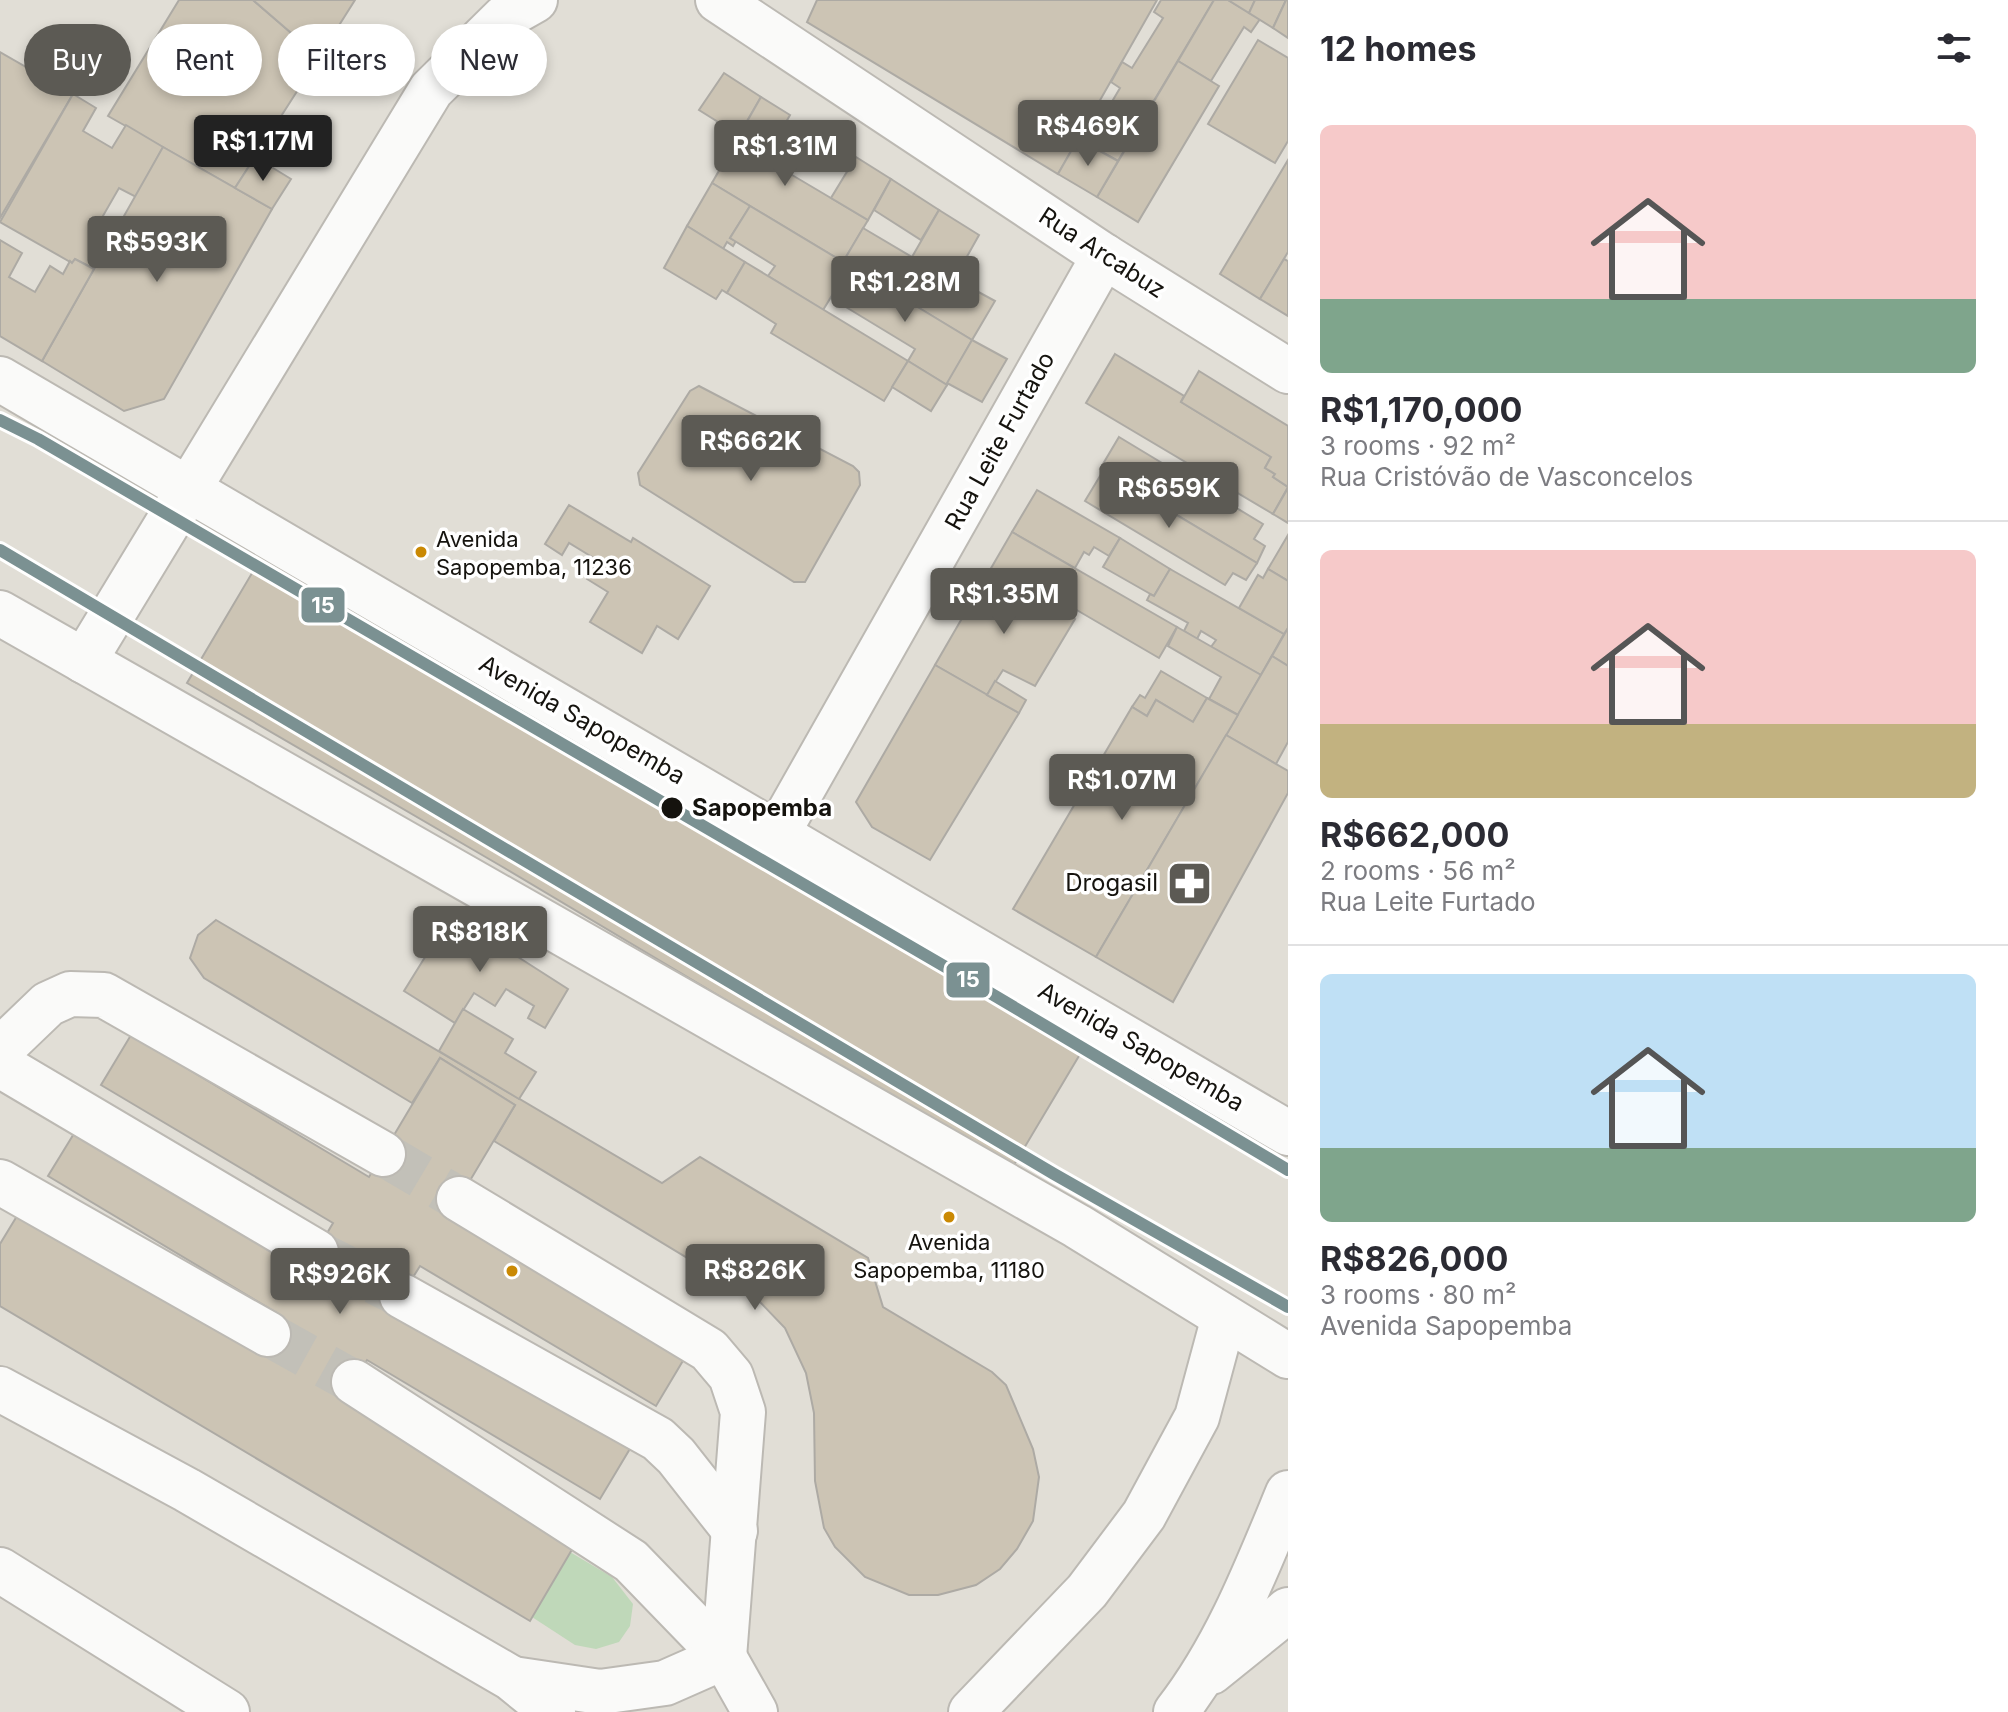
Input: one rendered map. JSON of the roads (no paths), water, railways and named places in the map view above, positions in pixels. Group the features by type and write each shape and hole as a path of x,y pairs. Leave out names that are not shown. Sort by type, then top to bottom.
{"main road":[{"name":"Rua Arcabuz","path":"718,0 1104,256 1288,371"},
{"path":"84,661 431,90 506,6"},
{"name":"Rua Leite Furtado","path":"777,834 1104,256"},
{"name":"Avenida Sapopemba","path":"0,379 1288,1133"},
{"path":"0,613 1077,1226 1288,1356"},
{"path":"0,1050 48,1004 70,994 104,995 383,1154"},
{"path":"0,1065 316,1252"},
{"path":"0,1182 268,1334"},
{"path":"459,1199 709,1350 731,1376 743,1412 724,1657"},
{"path":"402,1296 658,1439 676,1456 735,1531"},
{"path":"971,1712 1087,1591 1144,1515 1197,1417 1224,1317"},
{"path":"354,1382 631,1561 724,1657 755,1712"},
{"path":"0,1389 187,1490 511,1678 553,1712"},
{"path":"1188,1697 1255,1572 1288,1493"},
{"path":"0,1570 227,1712"},
{"path":"1149,1712 1188,1697 1288,1610"},
{"path":"511,1678 600,1692 665,1683 724,1657"}],"tunnel":[{"path":"383,1154 459,1199"},
{"path":"316,1252 402,1296"},
{"path":"268,1334 354,1382"}],"place":[{"name":"Avenida Sapopemba, 11236","path":"421,552"},
{"name":"Sapopemba","path":"672,808"},
{"name":"Drogasil","path":"1189,883"},
{"name":"Avenida Sapopemba, 11180","path":"949,1217"}]}
